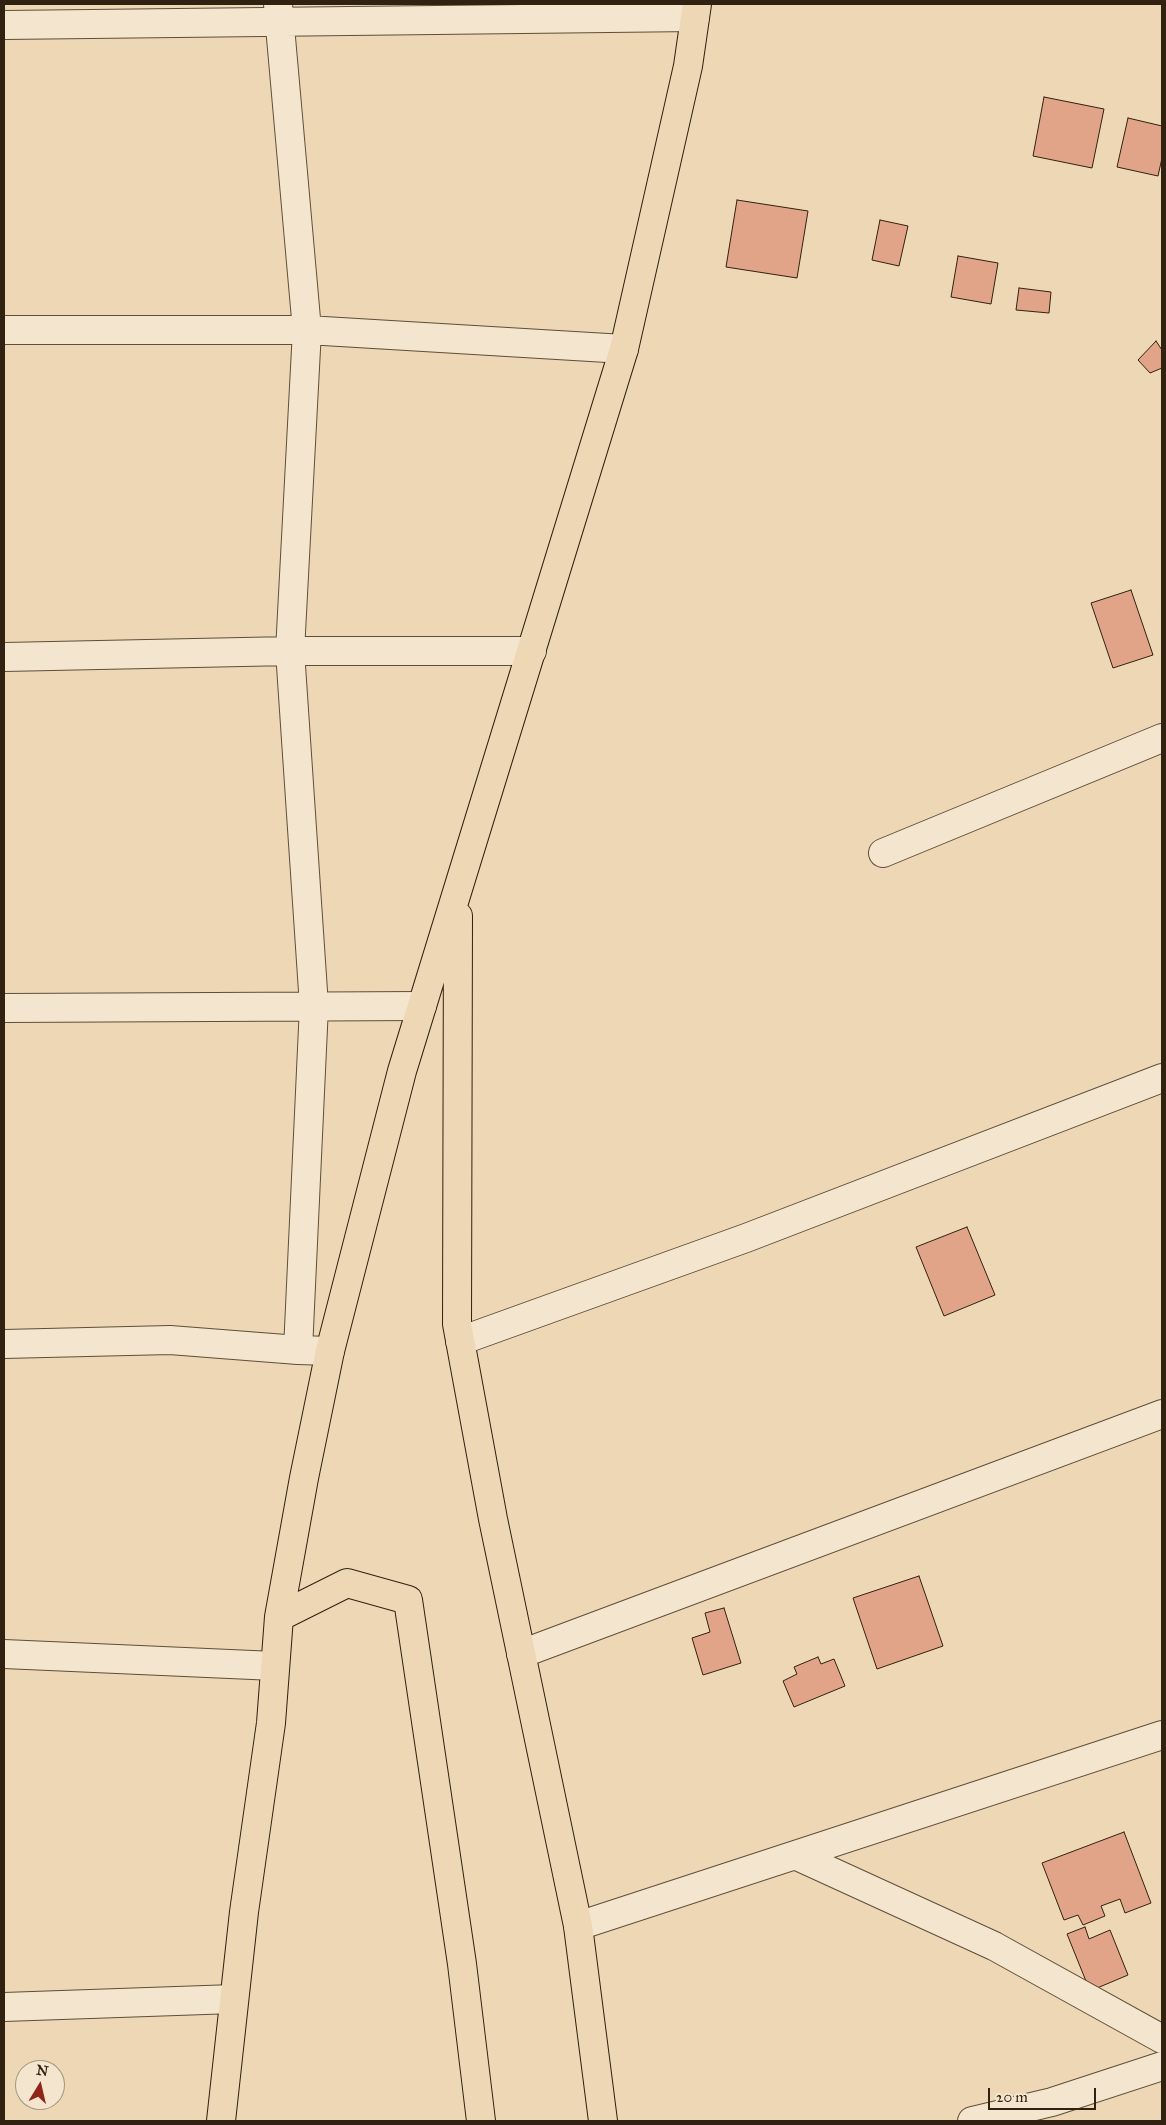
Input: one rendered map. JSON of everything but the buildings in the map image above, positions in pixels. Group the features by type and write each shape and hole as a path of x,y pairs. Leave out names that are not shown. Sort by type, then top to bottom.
{"main road":[{"path":"221,2121 244,1912 271,1723 279,1617 304,1478 330,1351 402,1071 624,349 688,66 696,11"},
{"path":"458,889 457,1324 493,1519 578,1926 603,2121"},
{"path":"279,1617 347,1583 408,1600 462,1964 481,2121"}],"street":[{"path":"4,25 278,12 696,11"},
{"path":"278,12 307,330 290,651 314,1006 298,1350"},
{"path":"4,330 307,330 624,349"},
{"path":"4,657 290,651 532,651"},
{"path":"883,852 1162,738"},
{"path":"4,1008 422,1006"},
{"path":"460,1341 746,1238 1162,1078"},
{"path":"4,1344 170,1340 330,1351"},
{"path":"521,1654 1162,1414"},
{"path":"4,1654 275,1666"},
{"path":"578,1926 1162,1735"},
{"path":"795,1855 994,1946 1162,2039"},
{"path":"4,2006 234,1999"},
{"path":"972,2121 1052,2102 1162,2066"}]}
